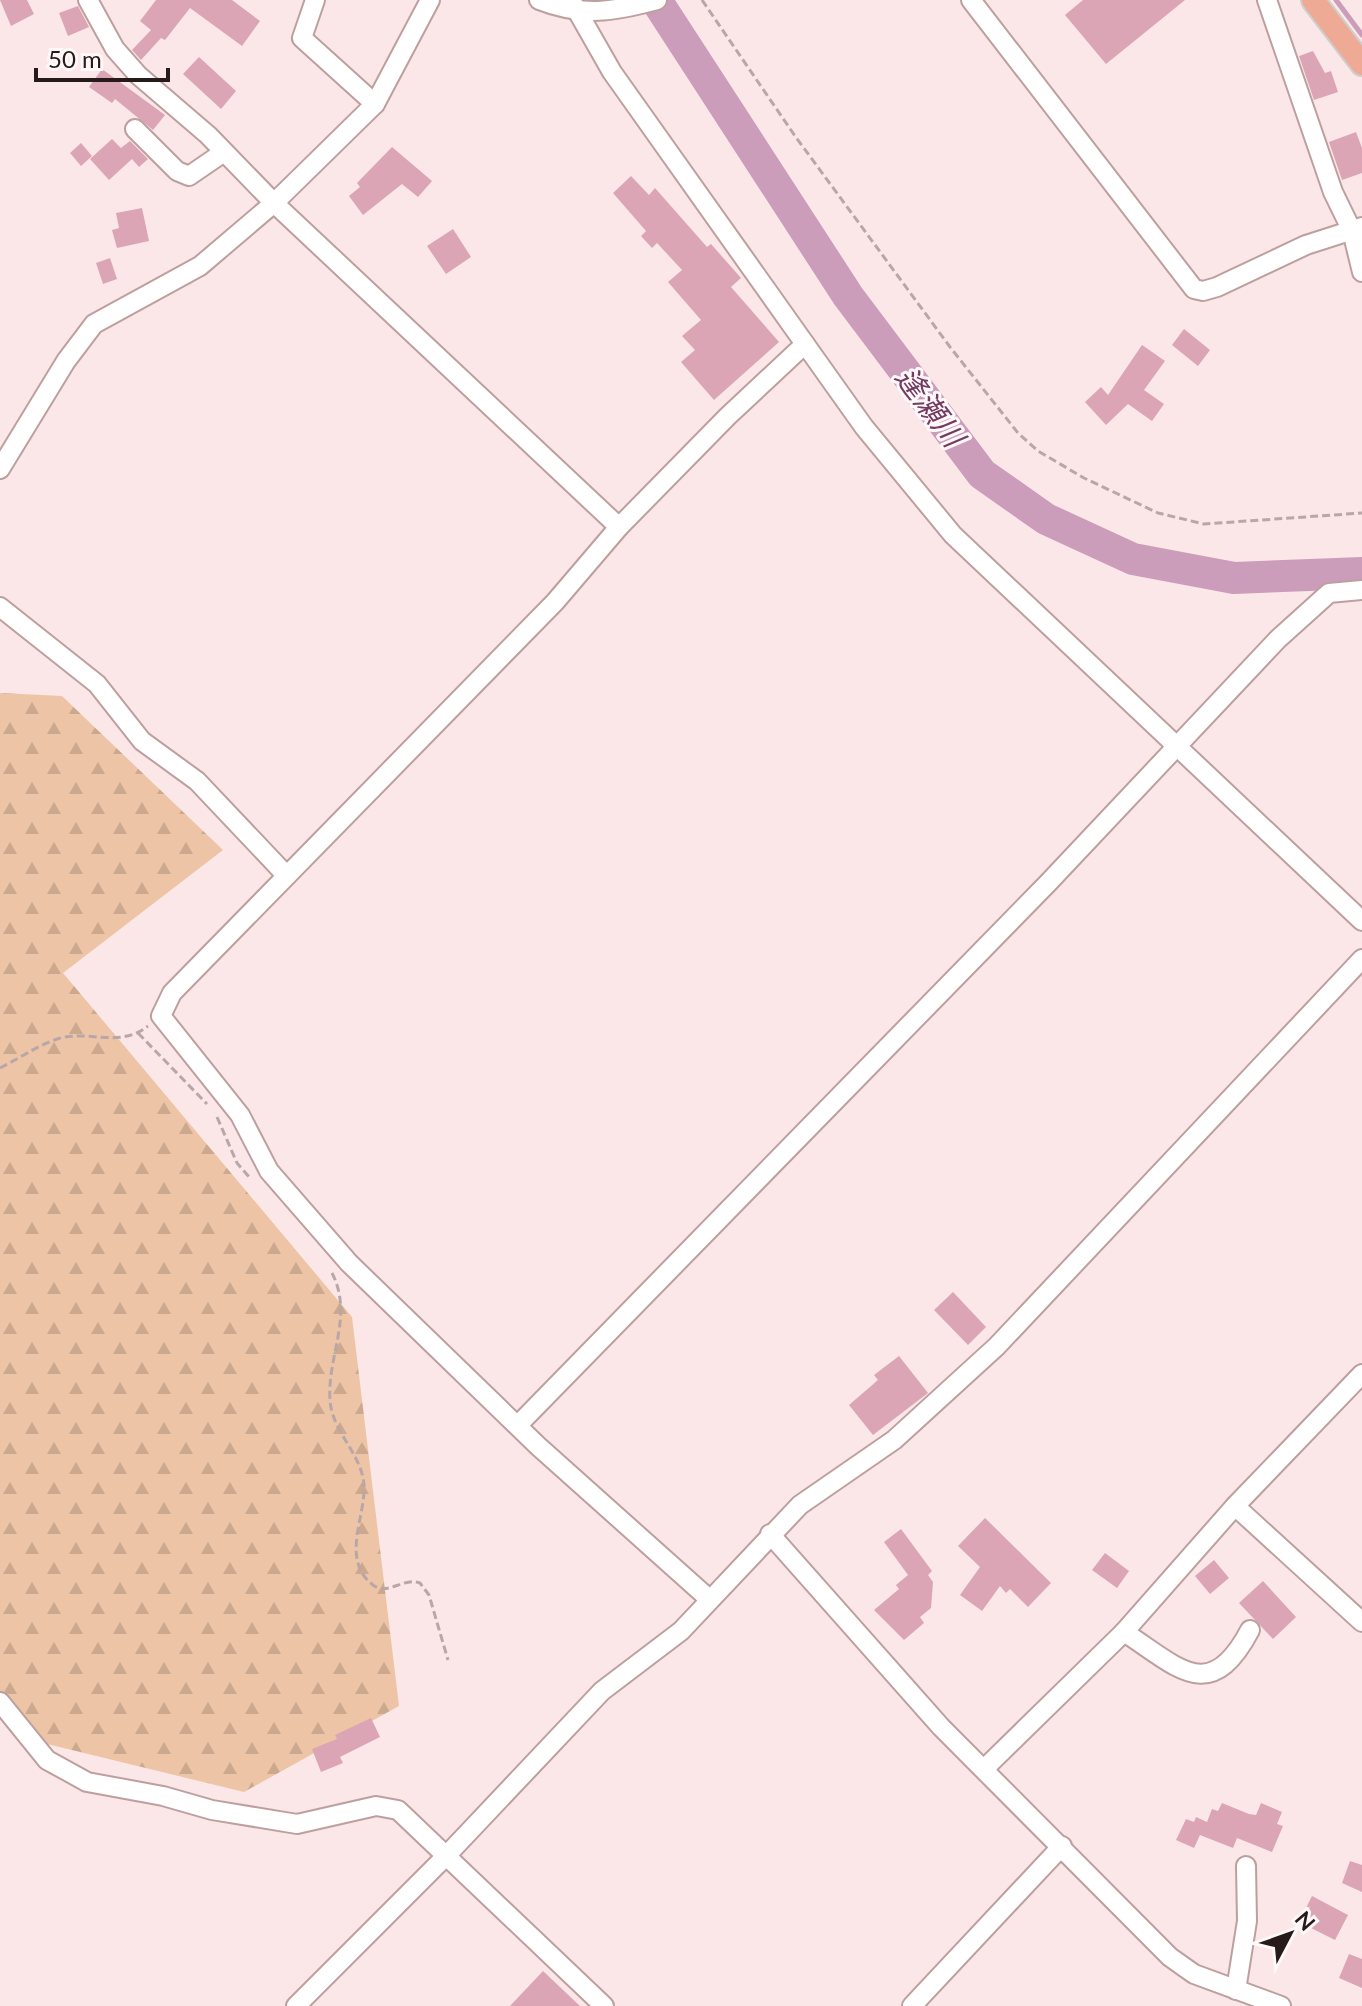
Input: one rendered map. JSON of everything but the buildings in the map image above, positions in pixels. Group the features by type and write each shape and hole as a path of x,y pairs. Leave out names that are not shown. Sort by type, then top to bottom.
{"main road":[{"path":"1313,0 1362,64"}],"street":[{"path":"88,0 115,49 138,75 224,152 274,203 619,527"},
{"path":"315,0 302,38 375,104"},
{"path":"0,469 66,361 94,324 200,266 274,203 375,104 430,0"},
{"path":"539,0 612,12 657,0"},
{"path":"971,0 1194,289 1203,291 1217,287 1306,245 1357,229"},
{"path":"1267,0 1333,192 1357,229 1362,272"},
{"path":"574,6 612,72 864,427 953,535 1362,921"},
{"path":"135,129 177,171 189,176 224,152"},
{"path":"708,1598 608,1512 349,1263 269,1171 240,1115 161,1016 172,993 555,602 619,527 728,416 805,344"},
{"path":"518,1425 1178,746 1278,639 1323,597 1362,590"},
{"path":"0,607 97,684 142,741 197,781 286,875"},
{"path":"296,2006 447,1855 602,1691 671,1640 800,1505 931,1409 997,1346 1362,959"},
{"path":"984,1769 1124,1632 1235,1506 1362,1374"},
{"path":"1235,1506 1362,1622"},
{"path":"770,1534 879,1661 1170,1957 1194,1974 1281,2006"},
{"path":"1124,1632 1183,1671 1204,1674 1222,1670 1237,1654 1250,1630"},
{"path":"0,1702 47,1760 87,1782 163,1796 212,1810 297,1824 376,1806 389,1806 405,1815 604,2006"},
{"path":"912,2006 1062,1846"},
{"path":"1236,1990 1247,1921 1246,1866"}],"path":[{"path":"702,0 795,136 950,347 1018,433 1038,451 1084,478 1158,513 1204,524 1362,513"},
{"path":"0,1068 57,1039 77,1036 105,1040 138,1033 161,1016"},
{"path":"138,1033 213,1111 237,1163 257,1185"},
{"path":"329,1268 341,1306 339,1346 330,1391 332,1413 364,1481 356,1533 358,1560 376,1587 382,1589 405,1582 420,1583 429,1595 448,1660"}],"green space":[{"path":"0,693 62,696 223,850 63,973 352,1317 399,1706 244,1792 39,1742 0,1703"}],"waterway":[{"name":"逢瀬川","path":"656,0 848,296 982,474 1046,519 1133,559 1234,578 1362,573"},
{"path":"1336,0 1362,35"}]}
